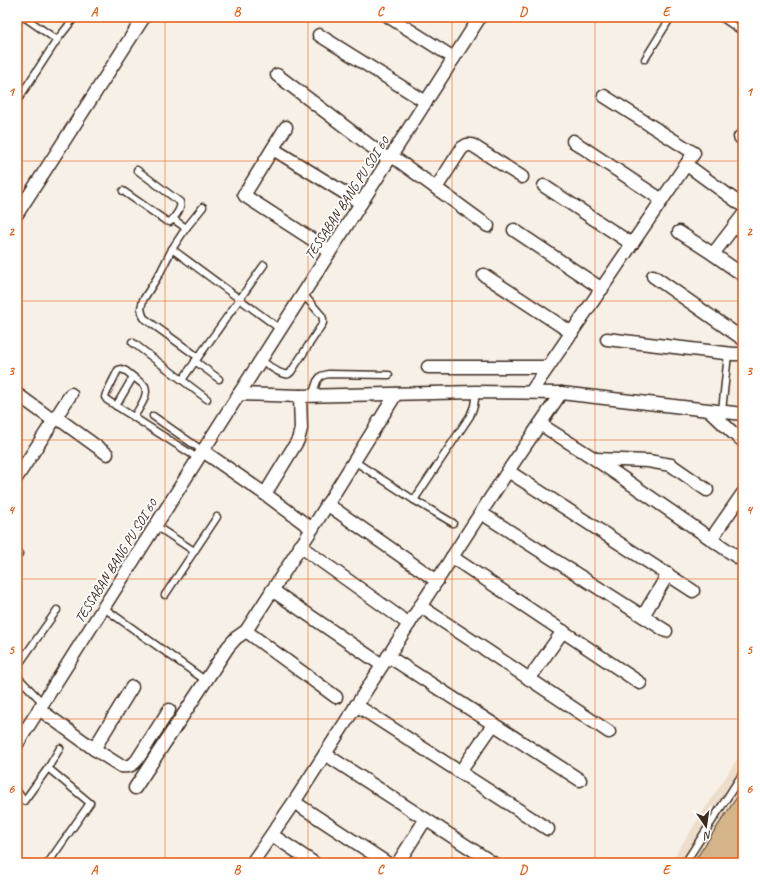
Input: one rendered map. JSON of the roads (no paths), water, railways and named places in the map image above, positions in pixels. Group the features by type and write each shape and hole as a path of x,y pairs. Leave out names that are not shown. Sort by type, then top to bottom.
{"street":[{"path":"17,214 144,17"},
{"path":"390,17 454,58"},
{"name":"TESSABAN BANG PU SOI 60","path":"19,736 41,706 104,608 480,17"},
{"path":"319,35 426,102"},
{"path":"277,75 488,226"},
{"path":"531,392 694,154 604,96"},
{"path":"286,127 244,196 330,251"},
{"path":"573,141 662,200"},
{"path":"436,188 462,148 467,145 472,145 522,177"},
{"path":"273,149 361,203"},
{"path":"687,165 743,206"},
{"path":"544,186 632,244"},
{"path":"713,254 743,215"},
{"path":"514,230 602,289"},
{"path":"679,232 743,275"},
{"path":"484,275 572,333"},
{"path":"653,276 743,340"},
{"path":"607,340 728,354 743,354"},
{"path":"428,368 548,367"},
{"path":"239,394 306,396 476,392 561,393 743,414"},
{"path":"252,863 294,802 481,512 561,393"},
{"path":"17,394 107,454"},
{"path":"17,478 71,394"},
{"path":"135,788 228,647 236,638 246,631 312,529 396,394"},
{"path":"265,494 298,440 306,396"},
{"path":"716,411 733,433 743,441"},
{"path":"540,424 595,459 712,538 743,561"},
{"path":"201,455 265,494 312,529"},
{"path":"595,459 648,461 671,464 707,490"},
{"path":"508,471 694,591"},
{"path":"712,538 743,493"},
{"path":"327,504 437,581"},
{"path":"481,512 666,631"},
{"path":"300,546 409,624"},
{"path":"452,557 640,682"},
{"path":"643,616 668,574"},
{"path":"272,590 580,780"},
{"path":"420,606 609,732"},
{"path":"246,631 336,696"},
{"path":"529,678 563,631"},
{"path":"94,749 132,687"},
{"path":"356,705 548,829"},
{"path":"41,706 94,749 121,766 133,765 169,710"},
{"path":"460,772 493,725"},
{"path":"325,754 493,863"},
{"path":"294,802 387,863"},
{"path":"398,863 426,820"},
{"path":"272,835 314,863"}],"lane":[{"path":"17,18 21,17 27,19 57,40"},
{"path":"17,101 57,40 75,17"},
{"path":"645,58 672,17"},
{"path":"721,17 743,32"},
{"path":"123,191 166,222 170,222 173,219 180,207 180,202 137,170"},
{"path":"203,207 186,228 172,249 160,273 143,300 141,308 144,318 197,359 219,379"},
{"path":"173,219 186,228"},
{"path":"172,249 280,330"},
{"path":"182,380 264,265"},
{"path":"261,360 279,372 287,375 291,372 323,323 322,316 303,294"},
{"path":"132,342 207,399"},
{"path":"716,411 728,354"},
{"path":"134,417 147,391 145,386 126,371 121,369 116,373 106,394 105,397 107,400 134,417 201,455"},
{"path":"306,396 321,376 328,374 389,375"},
{"path":"116,406 133,377"},
{"path":"414,500 470,416 474,406 476,392"},
{"path":"153,416 201,455"},
{"path":"354,461 414,500 453,523"},
{"path":"165,595 217,517"},
{"path":"156,526 194,551"},
{"path":"104,608 202,678"},
{"path":"17,667 57,610"},
{"path":"17,676 41,706"},
{"path":"17,791 24,801 48,768 60,748"},
{"path":"48,768 90,803 48,863"},
{"path":"685,863 743,773"}]}
